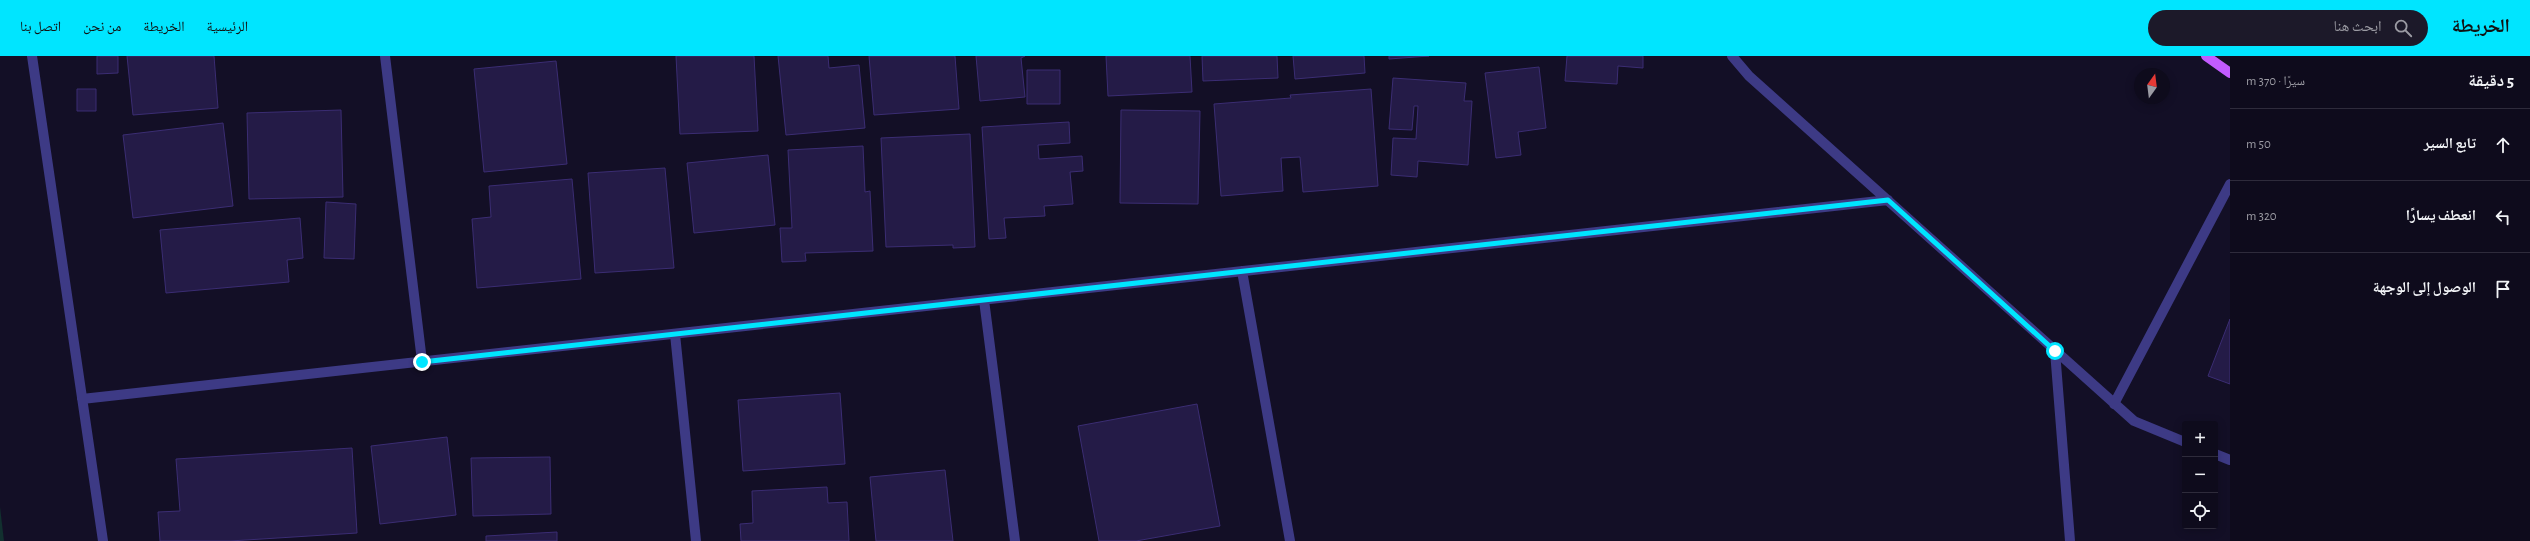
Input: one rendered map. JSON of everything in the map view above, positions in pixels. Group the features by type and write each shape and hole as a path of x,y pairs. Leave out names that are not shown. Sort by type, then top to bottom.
{"main road":[{"path":"2206,56 2230,73"}],"street":[{"path":"32,56 103,541"},
{"path":"385,56 422,362"},
{"path":"1732,56 1749,76 2114,404 2134,421 2182,441"},
{"path":"2114,404 2230,184"},
{"path":"82,399 1888,200"},
{"path":"1242,271 1290,541"},
{"path":"984,300 1014,541"},
{"path":"675,334 696,541"},
{"path":"2055,351 2070,541"},
{"path":"2218,455 2230,460"}],"green space":[{"path":"0,507 4,541 0,541"}],"building":[{"path":"97,56 118,56 118,73 97,74"},
{"path":"127,56 214,56 218,108 133,115"},
{"path":"676,56 754,56 758,131 680,134"},
{"path":"778,56 828,56 829,68 859,65 865,128 786,135"},
{"path":"869,56 955,56 959,109 874,115"},
{"path":"976,56 1025,56 1021,58 1025,97 980,101"},
{"path":"1106,56 1190,56 1192,92 1108,96"},
{"path":"1202,56 1277,56 1278,78 1203,81"},
{"path":"1293,56 1364,56 1365,73 1295,79"},
{"path":"1389,56 1429,56 1389,59"},
{"path":"1567,56 1643,56 1643,68 1618,66 1617,84 1565,81"},
{"path":"556,61 567,164 484,172 474,69"},
{"path":"1539,67 1546,128 1518,132 1521,155 1496,158 1485,73"},
{"path":"1027,70 1060,70 1060,104 1027,104"},
{"path":"1393,78 1466,83 1464,101 1472,101 1468,165 1418,161 1417,177 1391,175 1393,138 1416,139 1418,106 1414,106 1412,130 1389,129"},
{"path":"77,89 96,89 96,111 77,111"},
{"path":"1371,89 1378,186 1303,192 1300,157 1281,158 1283,191 1221,196 1214,104 1291,98 1290,95"},
{"path":"341,110 343,197 249,199 247,113"},
{"path":"1121,110 1200,111 1198,204 1120,203"},
{"path":"1069,122 1070,143 1038,145 1039,159 1082,156 1083,171 1070,172 1073,204 1044,206 1045,216 1004,218 1006,238 989,239 982,127"},
{"path":"223,123 233,206 133,218 123,135"},
{"path":"970,134 975,247 953,248 953,245 886,247 881,138"},
{"path":"863,146 865,192 870,191 873,251 805,253 806,261 782,262 780,228 792,228 788,150"},
{"path":"768,155 775,225 694,233 687,163"},
{"path":"665,168 674,268 595,273 588,173"},
{"path":"572,179 581,279 477,288 472,219 491,217 489,186"},
{"path":"326,202 356,204 354,259 324,258"},
{"path":"300,218 303,258 287,260 289,282 166,293 160,230"},
{"path":"2230,319 2230,384 2208,376"},
{"path":"840,393 845,464 743,471 738,400"},
{"path":"1197,404 1220,526 1136,541 1099,541 1078,426"},
{"path":"447,437 456,515 380,524 371,446"},
{"path":"352,448 357,533 230,541 160,541 158,512 180,511 176,459"},
{"path":"550,457 551,514 473,516 471,458"},
{"path":"945,470 953,541 876,541 870,477"},
{"path":"827,487 828,503 847,502 849,541 741,541 740,524 753,523 752,491"},
{"path":"557,532 557,541 486,541 486,536"}],"route":[{"path":"422,362 1888,200 2055,351"}]}
